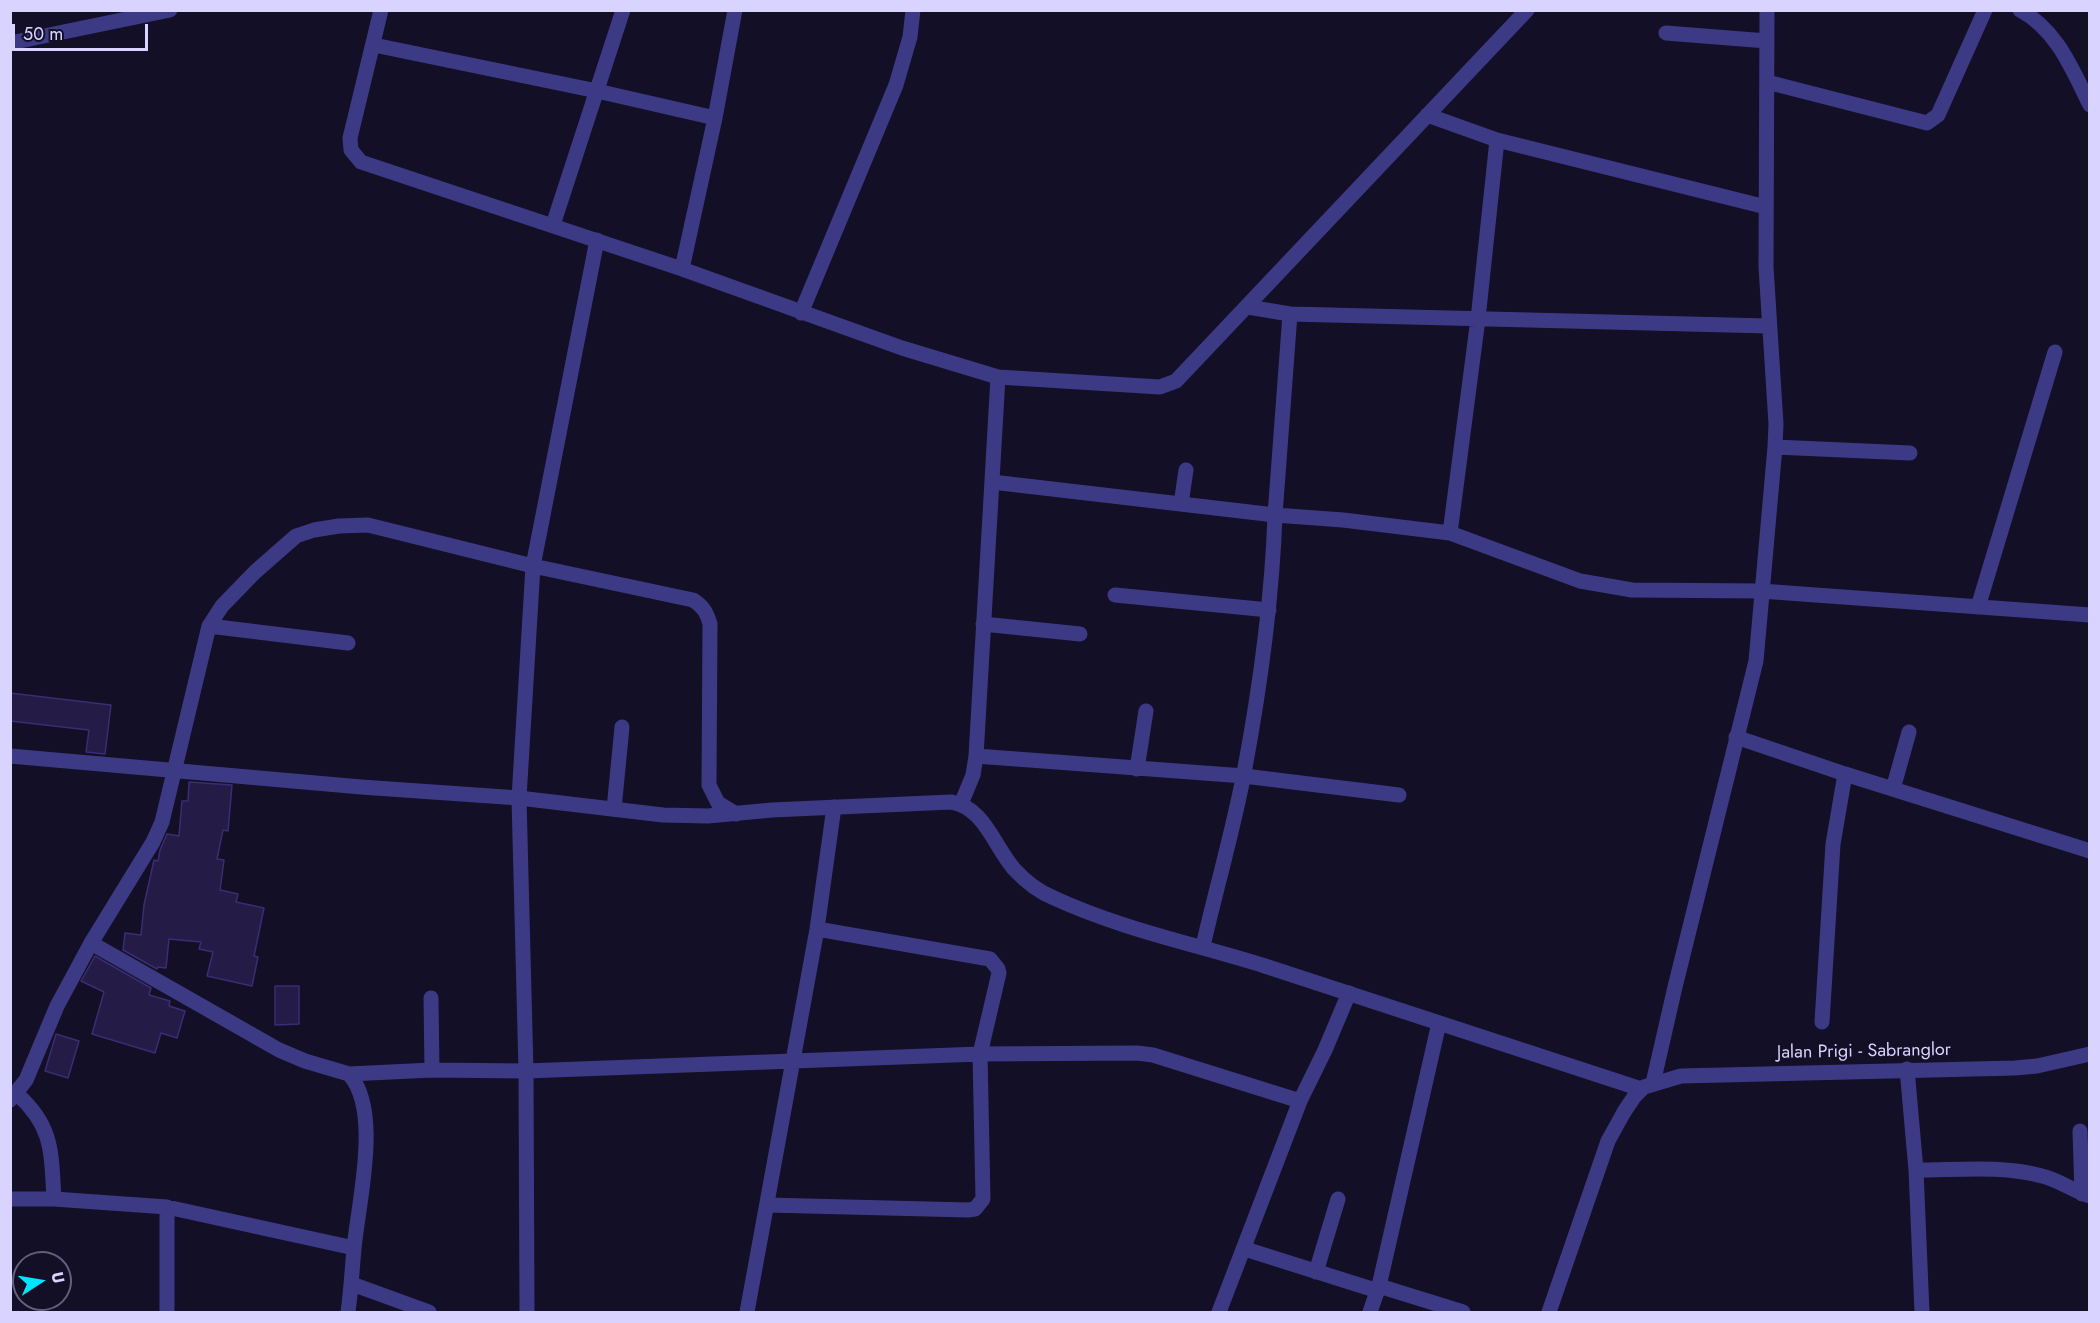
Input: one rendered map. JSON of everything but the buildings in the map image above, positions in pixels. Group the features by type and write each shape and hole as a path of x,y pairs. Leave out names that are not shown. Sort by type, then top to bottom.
{"street":[{"path":"10,43 170,10"},
{"path":"381,10 350,138 351,150 361,162 682,269 902,348 998,377 1165,387 1176,381 1527,10"},
{"path":"553,225 623,10"},
{"path":"682,269 715,118 735,10"},
{"path":"801,313 892,96 910,37 913,10"},
{"path":"1549,1312 1608,1141 1624,1112 1647,1086 1756,660 1776,424 1768,326 1767,10"},
{"path":"1767,82 1927,123 1938,115 1985,10"},
{"path":"2020,10 2036,14 2064,53 2090,105"},
{"path":"1666,33 1767,41"},
{"path":"374,45 715,118"},
{"path":"1427,115 1497,140 1766,207"},
{"path":"1450,533 1478,319 1497,140"},
{"path":"527,1312 526,1071 519,798 533,566 597,240"},
{"path":"1248,306 1290,314 1768,326"},
{"path":"1203,946 1244,776 1269,610 1290,314"},
{"path":"1978,607 2055,352"},
{"path":"961,804 973,775 976,756 998,377"},
{"path":"1775,447 1910,453"},
{"path":"1181,504 1186,470"},
{"path":"992,482 1450,533 1580,581 1632,590 1761,591 2090,615"},
{"path":"54,1199 48,1137 31,1107 14,1097 26,1080 57,1006 91,943 153,842 166,806 209,626 222,606 255,572 296,537 314,530 368,525 533,566 693,600 707,613 711,624 709,784 718,803 736,814"},
{"path":"1115,595 1269,610"},
{"path":"983,624 1080,634"},
{"path":"209,626 348,643"},
{"path":"1137,769 1146,711"},
{"path":"614,809 622,727"},
{"path":"1893,789 1909,732"},
{"path":"1736,737 1845,774 2090,850"},
{"path":"10,756 361,787 519,798 663,815 736,814 951,802 961,804 980,819 1013,868 1034,887 1051,897 1141,930 1203,946 1371,1002 1647,1086"},
{"path":"976,756 1244,776 1399,795"},
{"path":"1822,1022 1833,844 1845,774"},
{"path":"747,1312 817,929 834,807"},
{"path":"767,1205 975,1209 983,1199 980,1054 999,974 998,969 990,959 817,929"},
{"path":"91,943 279,1050 305,1061 349,1074 432,1070 526,1071 791,1063 980,1054 1144,1053 1300,1101"},
{"path":"1219,1312 1300,1101 1352,994"},
{"path":"431,998 432,1070"},
{"path":"1370,1312 1378,1289 1439,1023"},
{"name":"Jalan Prigi - Sabranglor","path":"1647,1086 1681,1076 2015,1068 2037,1066 2090,1054"},
{"path":"1907,1070 1916,1170 1922,1312"},
{"path":"348,1312 367,1139 358,1090 349,1074"},
{"path":"2080,1131 2086,1195"},
{"path":"1916,1170 1994,1169 2027,1172 2045,1176 2086,1195"},
{"path":"10,1199 54,1199 167,1207 354,1248"},
{"path":"1316,1272 1338,1199"},
{"path":"167,1207 167,1312"},
{"path":"1245,1249 1316,1272 1463,1312"},
{"path":"352,1284 429,1312"}]}
